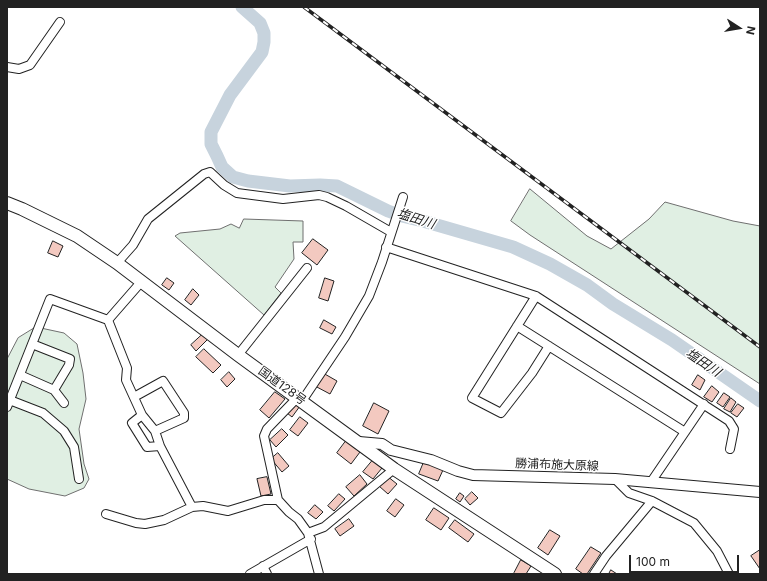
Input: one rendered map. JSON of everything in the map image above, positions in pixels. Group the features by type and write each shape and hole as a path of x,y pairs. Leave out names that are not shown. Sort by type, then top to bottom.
{"highway":[{"name":"国道128号","path":"7,203 78,236 142,281 238,355 394,468 555,574"}],"main road":[{"name":"勝浦布施大原線","path":"359,442 382,444 391,450 431,460 458,471 474,475 615,479 760,492"}],"street":[{"path":"7,67 20,69 30,65 60,22"},
{"path":"117,263 133,245 148,220 204,174 210,172 224,185 238,192 283,199 319,195 327,197 346,206 391,232"},
{"path":"319,574 310,536 298,519 278,500 264,436 267,429 300,400 345,337 369,296 403,197"},
{"path":"386,247 536,296 729,421 734,428 730,449"},
{"path":"238,355 307,268"},
{"path":"108,320 142,281"},
{"path":"536,296 472,398 501,413 532,373 549,346"},
{"path":"79,479 74,447 64,431 43,413 8,402 50,299 108,320 127,368 126,380 142,415 155,431 160,446 192,507"},
{"path":"517,326 685,432"},
{"path":"32,344 70,359 69,365 54,390"},
{"path":"20,375 54,390 64,403"},
{"path":"134,397 163,382 184,413 184,418 155,431"},
{"path":"651,482 704,404"},
{"path":"142,415 132,423 147,447 160,446"},
{"path":"250,574 324,526 394,468"},
{"path":"615,479 630,493 652,501 694,524 717,551 729,574"},
{"path":"106,514 136,523 145,524 164,520 192,507 203,506 228,510 264,500 278,500"},
{"path":"594,574 606,556 652,501"},
{"path":"263,566 267,574"}],"green space":[{"path":"530,189 587,236 611,249 649,219 665,202 733,221 760,226 760,384 530,235 511,221"},
{"path":"244,219 303,221 303,242 293,242 294,259 275,287 281,293 264,315 175,236 180,233 220,229 231,224 239,228"},
{"path":"36,327 64,333 77,344 83,373 86,399 79,429 84,464 89,479 84,488 65,496 29,489 7,479 7,359 18,338"}],"building":[{"path":"313,239 328,250 317,265 302,253"},
{"path":"53,241 63,246 58,257 48,253"},
{"path":"167,278 174,283 169,290 162,285"},
{"path":"325,278 334,281 328,301 319,298"},
{"path":"193,289 199,295 191,305 185,300"},
{"path":"324,320 336,327 332,334 320,328"},
{"path":"203,334 208,339 196,351 191,345"},
{"path":"204,349 221,365 213,373 196,357"},
{"path":"229,372 235,379 227,387 221,380"},
{"path":"323,373 337,381 330,394 315,386"},
{"path":"698,375 705,380 700,390 692,385"},
{"path":"712,386 719,392 712,402 704,397"},
{"path":"275,392 285,399 269,418 260,410"},
{"path":"724,393 730,397 723,407 717,403"},
{"path":"731,398 736,402 730,412 724,409"},
{"path":"295,402 300,406 292,417 287,413"},
{"path":"374,403 389,411 378,434 363,426"},
{"path":"738,404 744,408 737,417 731,413"},
{"path":"300,417 308,423 298,436 290,430"},
{"path":"282,429 288,435 276,447 270,440"},
{"path":"346,441 360,452 351,464 337,453"},
{"path":"278,453 289,466 282,472 271,459"},
{"path":"373,460 382,468 373,479 363,472"},
{"path":"424,462 443,470 438,481 419,474"},
{"path":"360,475 367,484 354,496 346,487"},
{"path":"387,476 397,484 388,494 379,486"},
{"path":"267,477 271,494 261,496 257,479"},
{"path":"472,492 478,498 470,505 465,499"},
{"path":"460,493 464,496 460,502 456,499"},
{"path":"339,494 345,499 334,511 328,506"},
{"path":"396,499 404,505 395,517 387,511"},
{"path":"315,505 323,512 316,519 308,513"},
{"path":"434,508 449,518 441,530 426,520"},
{"path":"349,519 354,526 340,536 335,529"},
{"path":"455,520 474,534 468,542 449,528"},
{"path":"550,530 560,536 548,555 538,548"},
{"path":"591,547 601,553 587,574 583,574 576,569"},
{"path":"760,550 760,569 751,556"},
{"path":"521,560 531,566 526,574 514,574 514,573"},
{"path":"611,570 617,574 609,574"}],"waterway":[{"name":"塩田川","path":"242,7 260,23 264,33 262,52 230,95 211,132 211,144 222,167 233,177 248,181 290,186 337,186 388,211 402,216 513,247 550,264 587,285 613,304 672,340 760,401"}],"railway":[{"path":"304,7 760,347"}]}
